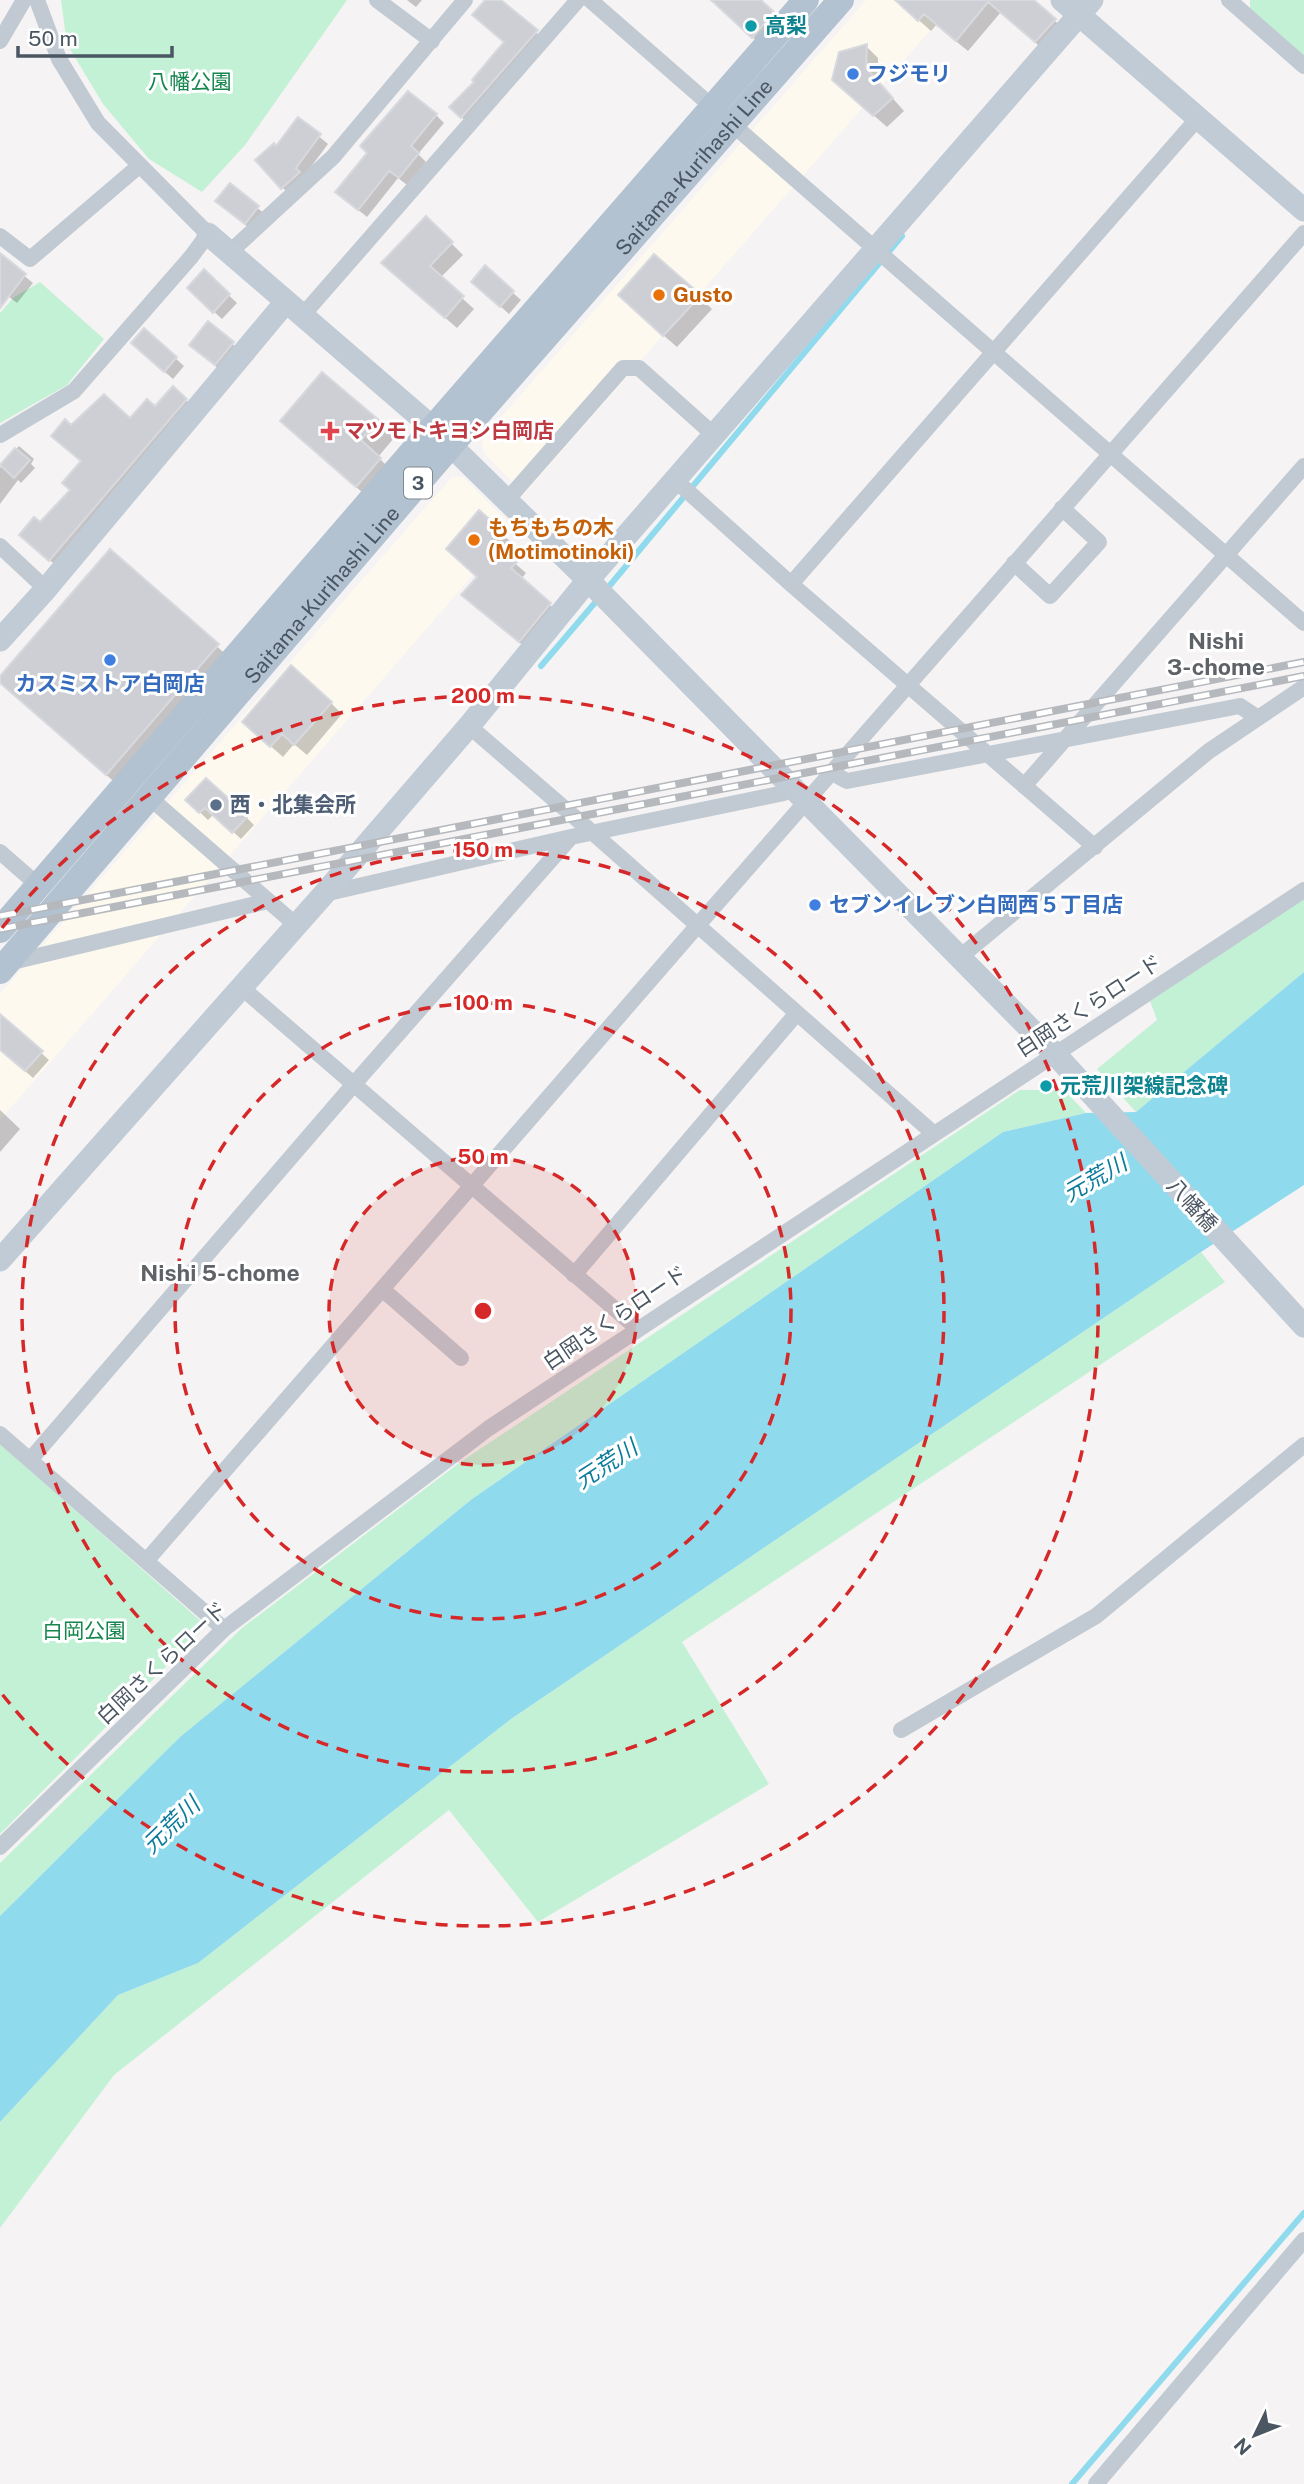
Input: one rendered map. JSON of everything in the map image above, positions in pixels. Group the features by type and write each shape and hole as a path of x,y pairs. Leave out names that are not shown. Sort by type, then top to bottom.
{"main road":[{"name":"Saitama-Kurihashi Line","path":"723,115 806,0"},
{"name":"Saitama-Kurihashi Line","path":"0,930 442,437 723,115 841,0"},
{"name":"Saitama-Kurihashi Line","path":"4,967 150,798 442,437"}],"street":[{"path":"377,0 432,41"},
{"path":"230,252 333,157 465,0"},
{"path":"0,640 293,309 578,0"},
{"path":"590,0 1304,623"},
{"path":"0,41 35,1 59,59 98,123 208,234 74,391 0,435"},
{"path":"1234,2 1304,66"},
{"path":"0,1260 242,988 469,726 588,580 876,248 1078,5 1198,118 1304,211"},
{"path":"791,584 1198,118"},
{"path":"0,236 30,259 139,166"},
{"path":"147,1560 698,925 798,794 832,773 1304,233"},
{"name":"八幡橋","path":"208,234 442,437 588,580 1055,1054 1304,1326"},
{"path":"507,500 623,368 639,368 714,435"},
{"path":"1024,786 1304,466"},
{"path":"675,480 1095,847"},
{"path":"1014,563 1050,596 1099,542 1062,508"},
{"path":"0,546 46,589"},
{"path":"960,957 1209,751 1304,687"},
{"path":"832,773 847,781 1240,706 1258,718"},
{"path":"469,726 933,1133"},
{"path":"324,894 571,837 784,793 798,794"},
{"path":"150,798 296,925"},
{"path":"30,1460 571,837"},
{"path":"0,852 39,886"},
{"name":"白岡さくらロード","path":"0,1847 224,1629 489,1428 1304,890"},
{"path":"4,967 268,901"},
{"path":"242,988 637,1328"},
{"path":"574,1275 797,1013"},
{"path":"382,1289 461,1358"},
{"path":"0,1434 224,1629"},
{"path":"901,1730 1096,1616 1304,1445"},
{"path":"1096,2484 1304,2240"}],"shaded area":[{"path":"866,0 957,0 524,494 483,452 482,439"},
{"path":"452,477 463,477 514,528 0,1120 0,994"}],"green space":[{"name":"八幡公園","path":"61,0 347,0 245,145 202,192 149,159 103,104 67,44"},
{"path":"1250,0 1304,0 1304,56 1250,8"},
{"path":"40,282 104,339 67,385 0,423 0,313 13,298"},
{"path":"1304,899 1304,972 1136,1112 1097,1069 1157,1020 1150,1001"},
{"path":"1020,1090 1064,1090 1086,1113 1003,1132 472,1499 180,1737 0,1916 0,1863 242,1628 459,1463"},
{"path":"1201,1252 1225,1282 682,1642 769,1784 538,1922 449,1810 114,2075 0,2228 0,2122 118,1995 198,1963 511,1719"},
{"name":"白岡公園","path":"0,1444 203,1623 201,1631 0,1834"}],"water":[{"name":"元荒川","path":"1304,972 1304,1185 511,1719 198,1963 118,1995 0,2122 0,1916 180,1737 472,1499 1003,1132 1086,1113 1136,1112"}],"building":[{"path":"485,0 501,0 538,30 461,118 449,107 474,82 472,80 504,42 472,15"},
{"name":"高梨","path":"711,0 761,0 774,12 752,38"},
{"path":"895,0 1034,0 1056,19 1035,42 988,2 956,41 924,14 918,21"},
{"name":"フジモリ","path":"867,44 866,68 893,98 873,116 832,80 839,52"},
{"path":"408,91 437,114 411,146 419,153 399,178 389,171 358,210 335,192 367,153 360,146"},
{"path":"298,117 321,134 296,168 300,172 281,189 255,160 274,143 276,146"},
{"path":"230,183 259,206 245,224 215,201"},
{"path":"426,216 453,242 430,266 464,296 445,318 381,263"},
{"path":"0,253 26,274 0,308"},
{"name":"Gusto","path":"654,254 701,295 663,336 618,295"},
{"path":"485,265 514,291 500,307 471,282"},
{"path":"204,269 230,294 213,313 187,288"},
{"path":"208,321 234,342 215,365 189,345"},
{"path":"144,328 177,357 164,372 131,343"},
{"name":"マツモトキヨシ白岡店","path":"322,372 379,420 361,440 381,458 356,487 280,421"},
{"path":"173,386 187,399 49,561 19,535 34,517 40,522 70,490 62,483 81,461 51,436 65,419 71,425 104,394 130,418 147,399 155,406"},
{"path":"15,448 30,460 14,478 0,465"},
{"path":"479,510 503,531 494,542 517,562 511,568 551,603 519,642 461,595 477,577 446,549"},
{"name":"カスミストア白岡店","path":"110,549 219,644 106,775 0,683 0,676"},
{"path":"291,665 332,702 294,745 282,734 270,747 242,722"},
{"path":"206,778 248,816 232,833 205,808 199,813 185,800"},
{"path":"0,1014 43,1051 25,1071 0,1050"}],"waterway":[{"path":"606,590 902,236"},
{"path":"541,666 599,598"},
{"path":"1072,2484 1304,2213"}],"railway":[{"path":"0,916 1304,662"},
{"path":"0,929 1304,676"}],"place":[{"name":"高梨","path":"751,26"},
{"name":"フジモリ","path":"853,74"},
{"name":"Gusto","path":"659,295"},
{"name":"マツモトキヨシ白岡店","path":"330,431"},
{"name":"もちもちの木 (Motimotinoki)","path":"474,540"},
{"name":"カスミストア白岡店","path":"110,660"},
{"name":"西・北集会所","path":"216,805"},
{"name":"セブンイレブン白岡西５丁目店","path":"815,905"},
{"name":"元荒川架線記念碑","path":"1046,1086"}],"district":[{"name":"Nishi 3-chome","path":"1216,654"},
{"name":"Nishi 5-chome","path":"220,1273"}]}
